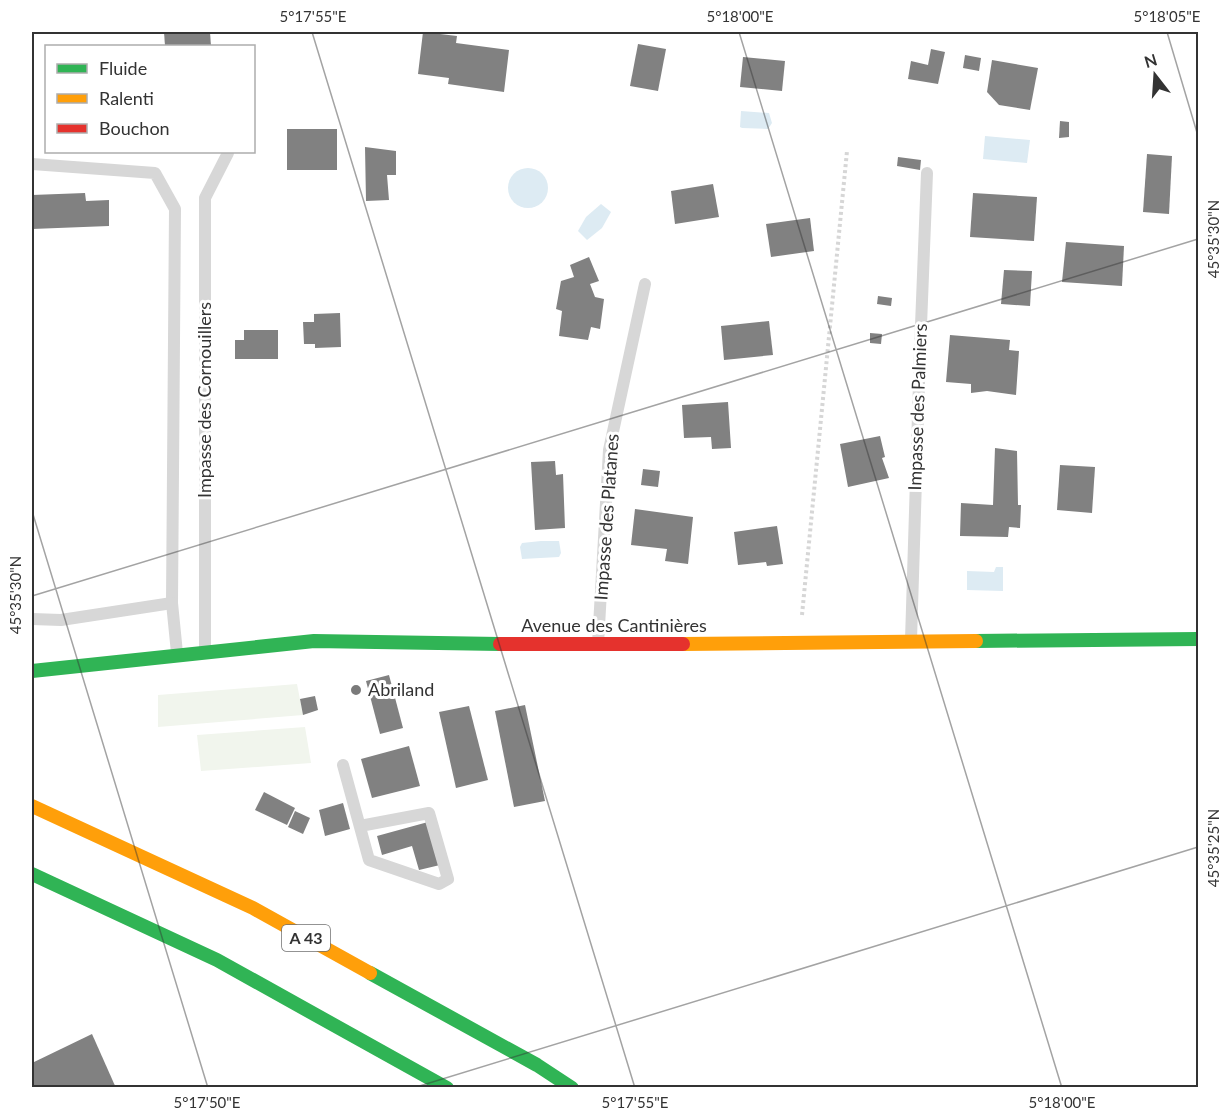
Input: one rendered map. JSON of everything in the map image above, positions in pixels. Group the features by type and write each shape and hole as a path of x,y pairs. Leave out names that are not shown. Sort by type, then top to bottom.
{"main road":[{"name":"Avenue des Cantinières","path":"32,671 314,641 598,645 1198,639"},
{"name":"A 43","path":"32,806 253,908 537,1065 572,1088"},
{"path":"32,874 217,960 447,1088"}],"lane":[{"name":"Impasse des Cornouillers","path":"205,652 205,198 228,153"},
{"path":"32,164 155,173 175,209 172,603 177,654"},
{"name":"Impasse des Palmiers","path":"911,642 927,173"},
{"name":"Impasse des Platanes","path":"598,645 609,450 645,284"},
{"path":"32,619 61,620 172,603"},
{"path":"343,765 369,860 439,884 448,879 429,813 360,826"}],"path":[{"path":"791,643 802,621 846,151"}],"shaded area":[{"path":"741,111 769,113 772,123 768,129 742,128 740,127"},
{"path":"985,136 1030,140 1027,163 983,159"},
{"path":"528,168 542,174 548,188 542,202 528,208 514,202 508,188 514,174"},
{"path":"601,204 611,212 602,228 587,240 578,231 586,217"},
{"path":"559,541 561,553 559,557 522,559 520,547 522,543"},
{"path":"996,567 1003,567 1003,591 967,590 967,571 994,572"},
{"path":"297,684 303,715 158,727 158,695"},
{"path":"305,727 311,763 201,771 197,735"}],"building":[{"path":"164,32 210,32 211,45 165,45"},
{"path":"423,32 457,36 456,43 509,50 504,92 448,84 449,78 418,74"},
{"path":"638,44 666,49 658,91 630,86"},
{"path":"931,49 945,52 938,84 908,79 911,61 928,65"},
{"path":"965,55 981,58 979,71 963,68"},
{"path":"743,57 785,61 782,91 740,87"},
{"path":"992,60 1038,68 1030,110 999,105 987,92"},
{"path":"1060,121 1069,122 1069,137 1059,138"},
{"path":"287,129 337,129 337,170 287,170"},
{"path":"365,147 396,151 396,175 387,175 389,200 366,201"},
{"path":"1147,154 1172,156 1169,214 1143,212"},
{"path":"898,157 921,160 920,170 897,166"},
{"path":"713,184 719,217 675,224 671,191"},
{"path":"85,193 86,201 109,200 109,226 32,229 32,195"},
{"path":"973,193 1037,197 1034,241 970,237"},
{"path":"810,218 814,251 771,257 766,224"},
{"path":"1066,242 1124,246 1122,286 1062,282"},
{"path":"589,257 599,281 590,284 595,297 604,299 600,329 591,327 588,340 559,336 562,311 556,309 561,281 574,277 570,265"},
{"path":"1004,270 1032,271 1030,306 1001,304"},
{"path":"878,296 892,298 891,306 877,304"},
{"path":"340,313 341,347 315,348 315,344 304,344 303,322 314,322 314,314"},
{"path":"769,321 773,355 724,360 721,326"},
{"path":"244,330 278,330 278,359 235,359 235,340 244,340"},
{"path":"870,333 882,334 881,344 870,343"},
{"path":"950,335 1010,340 1009,350 1019,351 1016,395 987,391 971,393 971,384 946,382"},
{"path":"728,402 731,448 712,449 711,437 684,438 682,405"},
{"path":"880,436 885,457 882,458 889,478 848,487 840,444"},
{"path":"995,448 1017,451 1018,505 1021,505 1020,528 1009,527 1008,537 960,536 961,503 993,505"},
{"path":"555,461 556,475 563,474 565,528 535,530 531,462"},
{"path":"1060,465 1095,467 1092,513 1057,510"},
{"path":"643,469 660,471 658,487 641,485"},
{"path":"635,509 693,517 688,564 665,561 667,549 631,545"},
{"path":"777,526 783,564 767,566 766,562 738,565 734,532"},
{"path":"389,675 403,728 380,734 366,681"},
{"path":"315,696 318,710 303,715 300,699"},
{"path":"525,705 545,801 514,807 495,711"},
{"path":"469,706 488,780 456,788 439,712"},
{"path":"409,746 420,786 372,798 361,759"},
{"path":"264,792 295,808 287,825 255,810"},
{"path":"343,803 350,829 325,836 319,810"},
{"path":"295,811 310,818 303,834 288,827"},
{"path":"428,822 440,865 419,870 412,846 382,855 377,836"},
{"path":"92,1034 116,1088 32,1088 32,1063"}],"traffic: fast":[{"path":"976,641 1198,639"},
{"path":"32,671 314,641 500,644"},
{"path":"32,874 217,960 447,1088"},
{"path":"370,973 537,1065 572,1088"}],"traffic: slow":[{"path":"683,644 976,641"},
{"path":"32,806 253,908 370,973"}],"traffic: jam":[{"path":"500,644 683,644"}],"place":[{"name":"Abriland","path":"356,690"}]}
